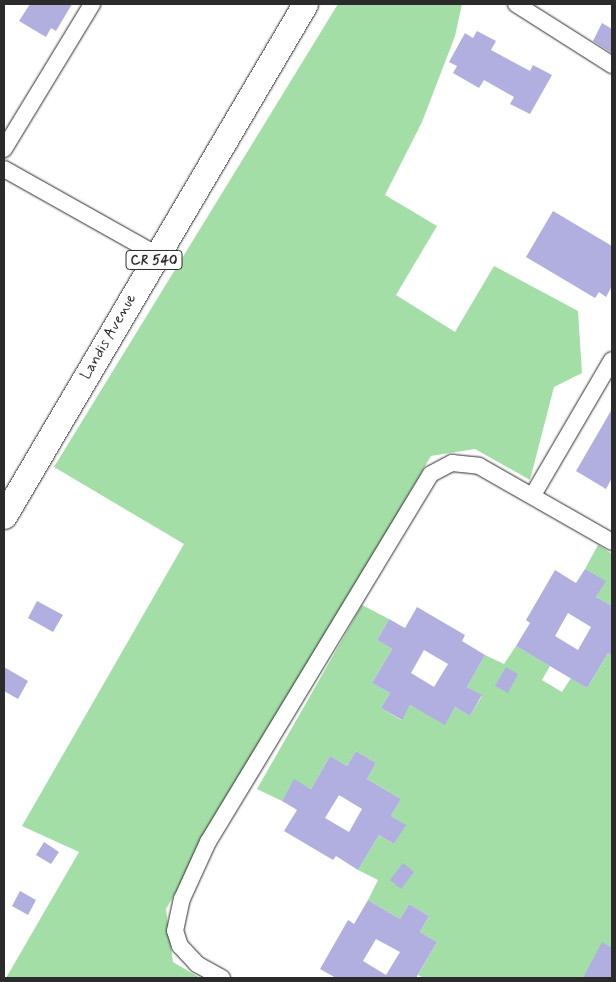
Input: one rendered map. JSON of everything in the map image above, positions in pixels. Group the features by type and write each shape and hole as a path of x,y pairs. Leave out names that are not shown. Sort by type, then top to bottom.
{"main road":[{"name":"Landis Avenue","path":"4,516 305,4"}],"street":[{"path":"4,148 92,4"},
{"path":"516,4 612,65"},
{"path":"4,169 157,255"},
{"path":"533,496 612,360"},
{"path":"222,978 197,964 180,946 175,931 182,899 208,842 407,511 432,474 452,463 479,466 612,542"}],"green space":[{"path":"338,4 462,4 455,36 422,122 385,195 437,226 396,295 455,332 494,266 578,311 582,373 554,387 530,480 475,449 431,456 166,909 173,962 200,978 6,978 79,852 22,826 184,544 54,467"},
{"path":"598,545 612,554 612,606 596,597 605,581 585,569"},
{"path":"362,605 389,619 377,640 392,649 372,683 390,693 381,708 401,720 410,705 445,724 455,707 470,716 482,696 467,687 485,655 504,664 516,646 550,666 542,680 562,692 571,678 587,688 608,653 612,656 612,978 424,978 418,975 437,942 420,932 429,916 409,904 400,919 368,900 378,880 358,870 379,835 394,844 405,825 391,816 401,799 367,779 376,763 356,751 347,766 330,756 311,789 294,780 282,801 257,789"}],"building":[{"path":"30,4 72,4 56,31 51,28 46,37 19,21"},
{"path":"602,23 612,29 612,53 593,41"},
{"path":"477,31 496,41 491,50 530,71 533,65 552,75 530,114 510,104 514,97 484,80 479,88 453,73 457,66 449,62 465,33 473,38"},
{"path":"553,211 612,246 612,286 606,297 599,292 595,298 526,257"},
{"path":"612,409 612,478 606,489 576,471"},
{"path":"585,569 606,581 596,597 612,606 612,656 608,653 587,688 516,646 530,623 526,620 555,570 576,583","holes":["568,613 591,627 578,650 555,636"]},
{"path":"37,601 63,615 53,632 28,618"},
{"path":"417,607 465,635 462,641 485,655 467,687 482,695 470,716 455,707 445,725 410,705 402,720 381,708 390,693 372,683 392,649 377,640 389,619 405,628","holes":["424,650 448,664 434,687 411,673"]},
{"path":"4,667 28,681 18,699 4,691"},
{"path":"506,667 518,674 508,693 495,686"},
{"path":"356,751 376,763 367,779 401,799 391,816 406,825 394,844 379,835 358,870 336,856 333,860 284,831 297,810 282,801 294,779 311,789 330,756 347,766","holes":["339,795 362,809 349,832 325,818"]},
{"path":"44,842 59,852 51,864 36,855"},
{"path":"403,863 414,872 401,889 390,880"},
{"path":"20,891 36,900 28,915 12,906"},
{"path":"368,900 400,919 409,904 429,916 420,932 437,942 416,978 336,978 320,969 348,920 354,924","holes":["376,939 400,952 386,975 363,961"]},
{"path":"602,942 612,948 612,978 583,978"}]}
